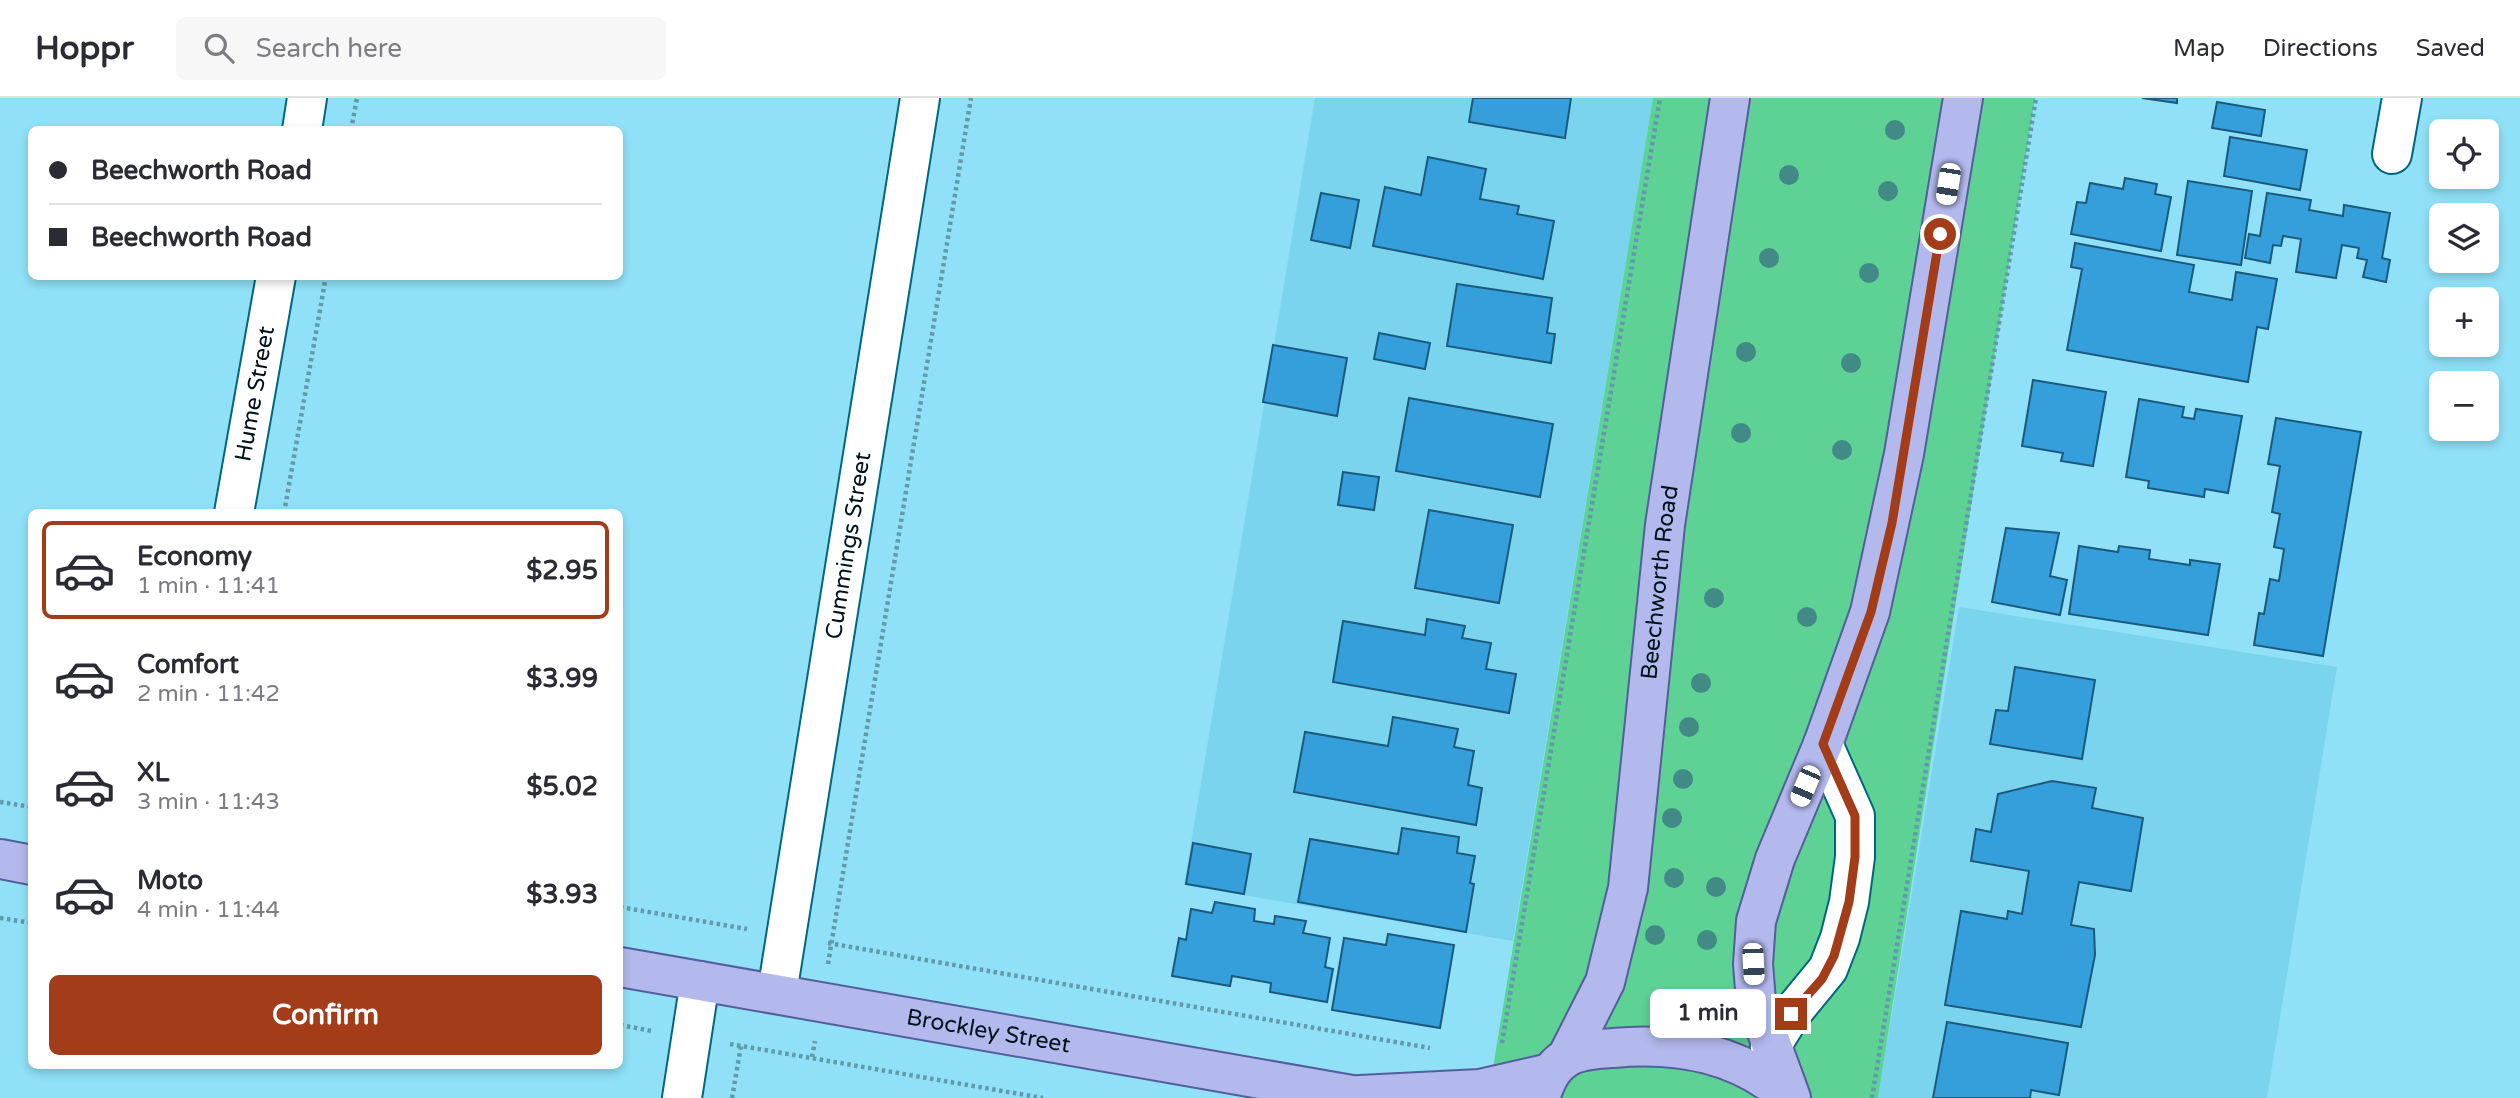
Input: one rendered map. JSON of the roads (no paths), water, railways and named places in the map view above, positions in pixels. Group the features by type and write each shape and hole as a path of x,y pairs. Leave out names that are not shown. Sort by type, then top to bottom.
{"main road":[{"name":"Beechworth Road","path":"1552,1076 1605,982 1628,888 1665,525 1730,98"},
{"path":"1790,1098 1770,1048 1754,983 1756,921 1775,859 1823,744 1871,612 1892,523 1963,98"},
{"path":"0,859 28,864"},
{"name":"Brockley Street","path":"623,968 1364,1096 1436,1093 1552,1076 1596,1049 1629,1046 1701,1052 1747,1068 1790,1098"}],"street":[{"path":"303,126 307,98"},
{"name":"Cummings Street","path":"778,993 920,98"},
{"path":"2392,154 2402,98"},
{"name":"Hume Street","path":"235,509 275,280"},
{"path":"1770,1048 1791,1014 1828,969 1849,902 1855,857 1855,816 1823,744"},
{"path":"681,1098 700,981"}]}
